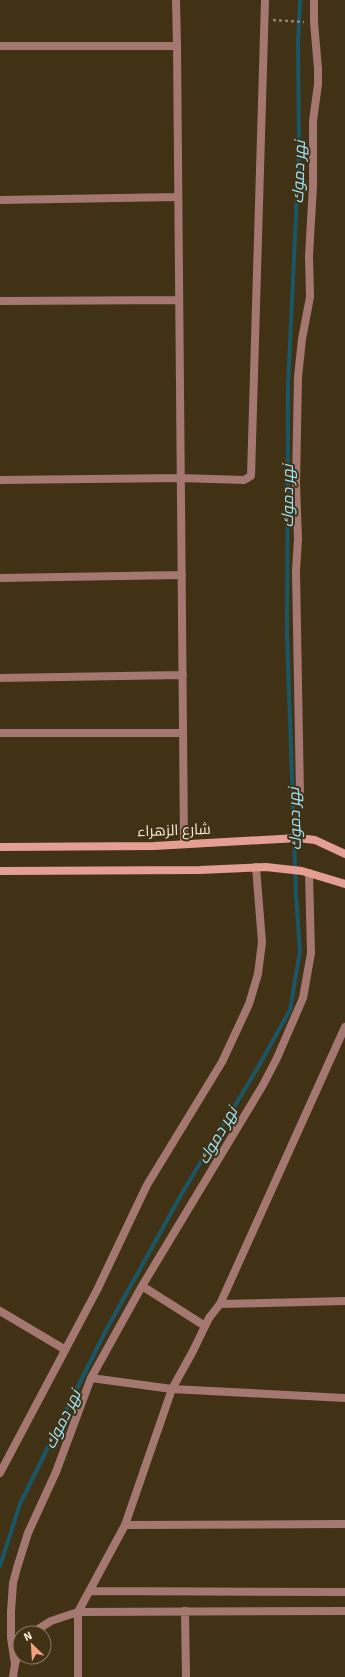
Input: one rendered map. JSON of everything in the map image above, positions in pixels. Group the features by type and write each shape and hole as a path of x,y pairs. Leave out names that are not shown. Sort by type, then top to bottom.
{"main road":[{"name":"شارع الزهراء","path":"0,847 184,844 305,838 324,844 345,854"},
{"path":"0,872 200,870 266,867 306,872 345,884"}],"street":[{"path":"0,480 180,478 244,480 252,476 265,0"},
{"path":"300,794 296,571 298,539 296,484 298,377 302,339 310,297 309,256 313,186 313,121 318,69 314,22 314,0"},
{"path":"177,2 184,844"},
{"path":"0,46 177,46"},
{"path":"0,200 178,197"},
{"path":"0,301 179,300"},
{"path":"0,578 182,575"},
{"path":"0,678 182,675"},
{"path":"0,733 183,733"},
{"path":"0,1473 64,1349 97,1290 148,1185 222,1062 249,1004 258,974 262,942 256,867"},
{"path":"12,1644 11,1612 13,1583 17,1568 28,1533 56,1472 91,1378 142,1286 263,1085 277,1058 303,998 311,953 306,872"},
{"path":"78,1677 78,1612 125,1525 172,1389 205,1326 220,1304 345,1027"},
{"path":"142,1286 205,1326"},
{"path":"220,1304 343,1301 345,1292"},
{"path":"0,1311 64,1349"},
{"path":"91,1378 172,1389 345,1398"},
{"path":"125,1525 345,1524"},
{"path":"90,1591 345,1592"},
{"path":"45,1625 51,1621 78,1612 345,1611"},
{"path":"185,1612 186,1677"},
{"path":"13,1677 15,1665"}],"path":[{"path":"265,19 314,22"}],"waterway":[{"name":"نهر دموك","path":"0,1566 20,1504 104,1334 181,1195 257,1069 290,1010 300,951 296,895 287,634 288,387 299,149 298,44 300,0"}]}
